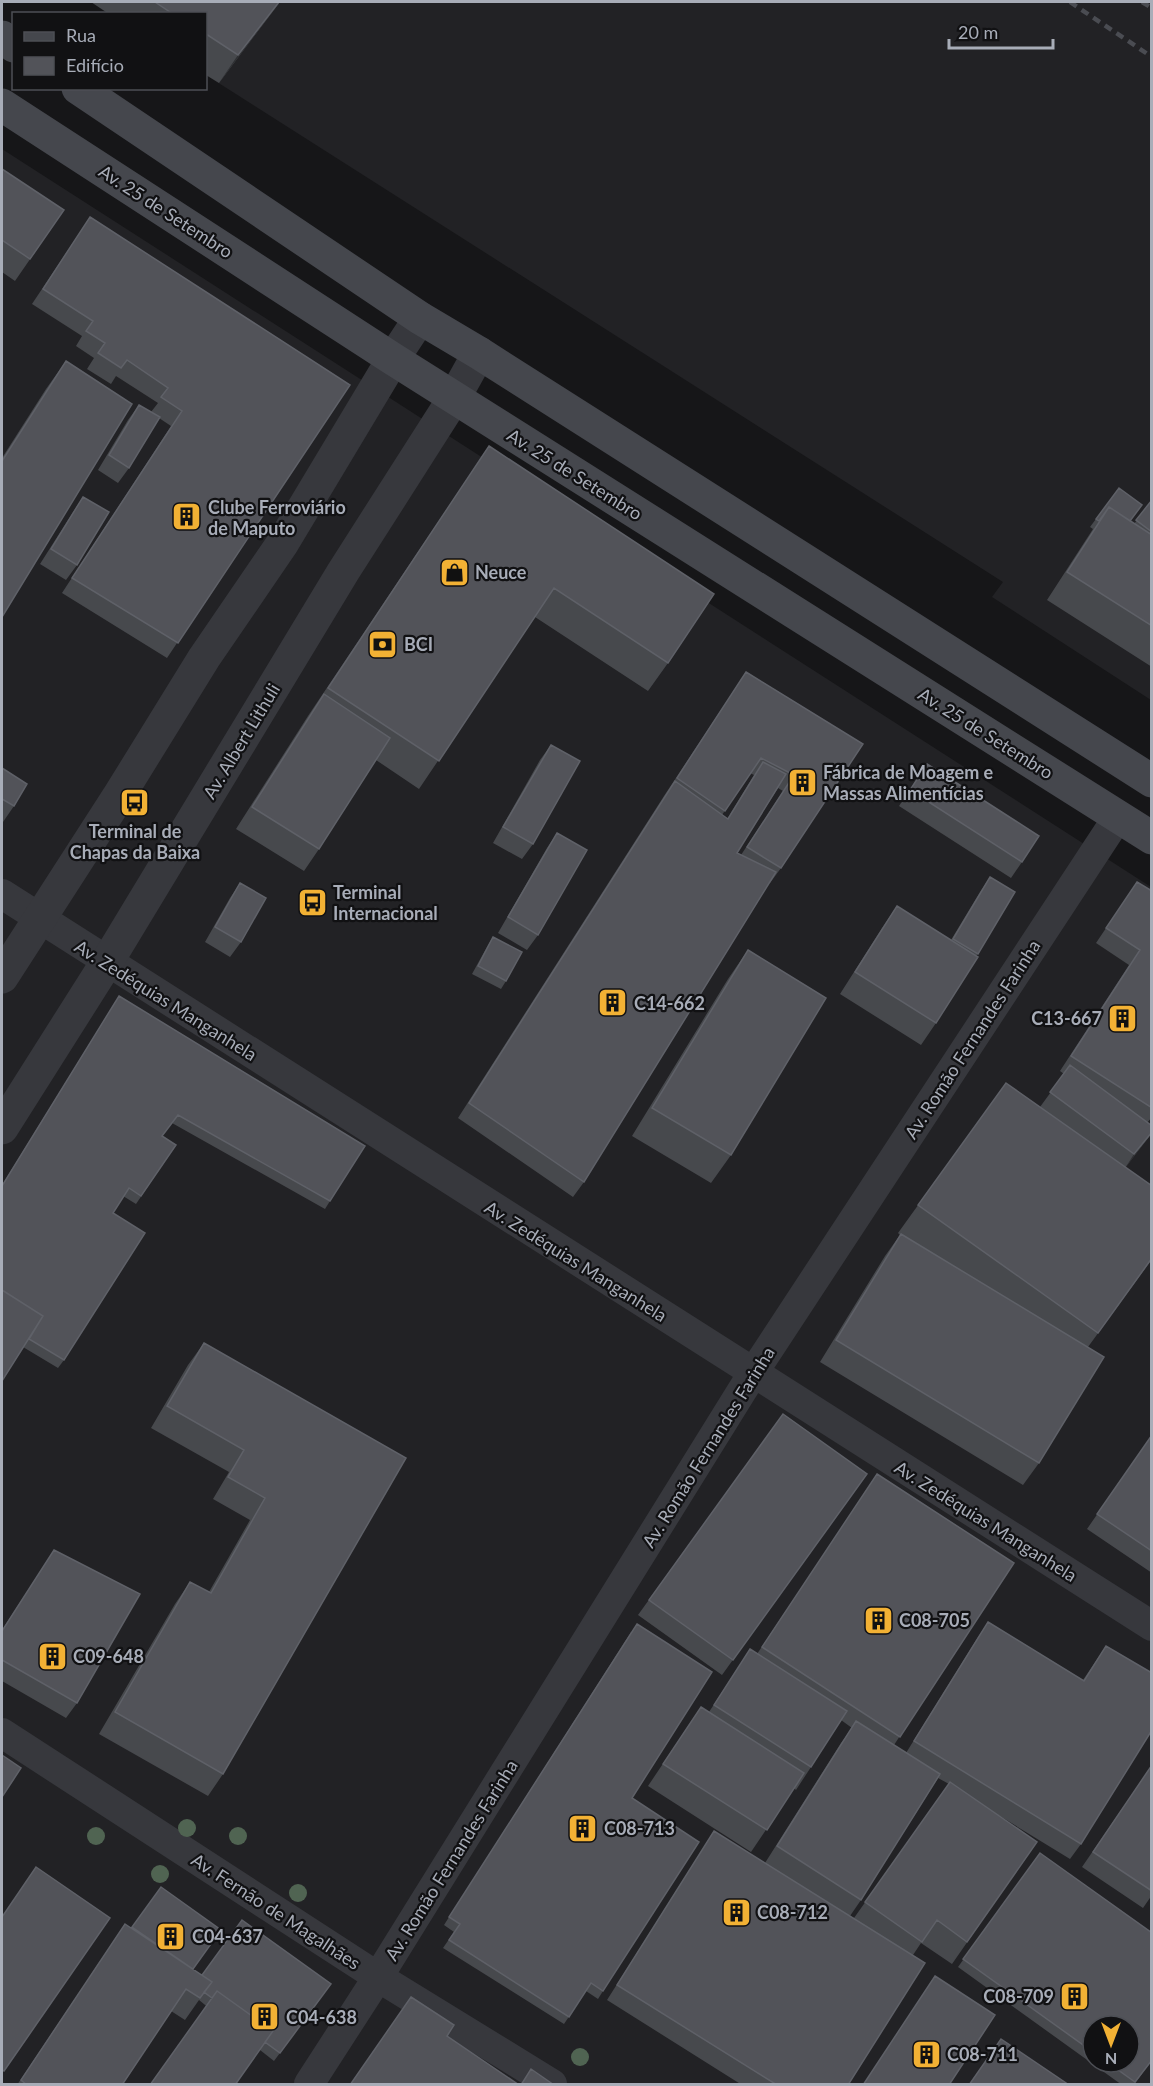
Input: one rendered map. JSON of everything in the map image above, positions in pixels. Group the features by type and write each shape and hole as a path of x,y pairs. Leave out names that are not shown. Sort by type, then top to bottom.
{"main road":[{"path":"81,90 420,318 480,353 1152,781"},
{"name":"Av. 25 de Setembro","path":"2,105 454,398 1152,837"}],"street":[{"path":"2,976 120,794 204,658 282,544 420,318"},
{"name":"Av. Albert Lithuli","path":"2,1128 107,962 343,572 454,398 480,353"},
{"name":"Av. Romão Fernandes Farinha","path":"309,2085 753,1373 1118,817"},
{"name":"Av. Zedéquias Manganhela","path":"2,894 1152,1626"},
{"name":"Av. Fernão de Magalhães","path":"2,1733 378,1977 552,2085"}],"shaded area":[{"path":"91,2 1151,2 1151,700 992,597 1003,582 207,76 207,12"},
{"path":"2,149 1151,887 1151,2084 2,2084"}],"building":[{"path":"155,2 279,2 238,55 207,35 207,12 170,12"},
{"path":"2,169 64,210 30,259 2,240"},
{"name":"Clube Ferroviário de Maputo","path":"90,217 350,385 178,643 72,578 182,411 161,397 168,388 127,360 121,368 98,353 105,343 86,331 93,321 43,289"},
{"path":"66,361 132,404 2,617 2,461"},
{"path":"139,405 160,417 129,468 109,455"},
{"path":"489,446 714,594 668,663 554,588 439,761 328,688"},
{"path":"1119,488 1142,505 1130,521 1109,507 1099,521 1096,519"},
{"path":"83,497 109,512 77,565 51,549"},
{"path":"1152,500 1152,532 1136,520"},
{"path":"1109,507 1152,535 1152,626 1067,572"},
{"name":"Fábrica de Moagem e Massas Alimentícias","path":"746,672 863,744 781,868 747,847 794,775 761,758 725,811 677,778"},
{"path":"324,694 390,738 319,849 252,807"},
{"path":"551,745 580,761 533,844 503,827"},
{"name":"C14-662","path":"763,762 786,774 737,853 776,872 584,1182 469,1103 675,781 728,819"},
{"path":"927,764 1039,836 1022,862 910,790"},
{"path":"2,768 27,784 14,806 2,799"},
{"path":"557,833 587,850 538,935 508,917"},
{"path":"990,877 1015,892 978,954 953,939"},
{"name":"C13-667","path":"1137,882 1152,891 1152,1108 1071,1056 1140,950 1106,928"},
{"path":"240,883 266,898 241,942 215,927"},
{"path":"897,906 978,957 936,1023 855,972"},
{"path":"493,937 522,952 506,981 478,966"},
{"path":"748,950 826,998 731,1155 652,1108"},
{"path":"119,996 365,1146 330,1201 178,1115 162,1136 176,1145 141,1196 129,1188 113,1213 145,1233 64,1360 29,1339 43,1316 2,1290 2,1186"},
{"path":"1070,1065 1152,1126 1152,1132 1134,1154 1050,1092"},
{"path":"1006,1083 1152,1186 1152,1258 1098,1333 918,1205"},
{"path":"901,1234 1104,1357 1039,1463 836,1340"},
{"path":"2,1290 43,1316 2,1381"},
{"path":"204,1343 406,1458 223,1774 115,1712 190,1582 211,1593 265,1498 228,1477 244,1450 167,1406"},
{"path":"783,1414 867,1474 733,1660 649,1600"},
{"path":"1152,1435 1152,1551 1097,1514"},
{"name":"C08-705","path":"877,1474 1014,1563 900,1737 762,1647"},
{"name":"C09-648","path":"54,1550 140,1594 77,1703 2,1660 2,1631"},
{"path":"988,1622 1084,1681 1106,1646 1152,1673 1152,1730 1081,1844 914,1741"},
{"name":"C08-713","path":"637,1624 712,1672 632,1798 699,1842 603,1991 591,1983 569,2017 449,1940 460,1924 449,1917"},
{"path":"750,1649 847,1711 811,1767 714,1705"},
{"path":"701,1707 804,1773 767,1830 663,1764"},
{"path":"856,1721 940,1774 861,1900 777,1846"},
{"path":"2,1755 21,1768 2,1797"},
{"path":"1152,1765 1152,1891 1093,1852"},
{"path":"950,1782 1037,1842 967,1942 937,1920 922,1942 865,1902"},
{"name":"C08-712","path":"714,1831 925,1963 848,2085 777,2085 617,1985"},
{"name":"C08-709","path":"1040,1853 1152,1933 1152,2060 1135,2082 1124,2074 1141,2074 1141,2014 1081,2014 1081,2043 963,1959"},
{"path":"36,1867 110,1918 4,2071 2,2070 2,1917"},
{"name":"C04-637","path":"161,1887 221,1930 193,1969 132,1927"},
{"name":"C04-638","path":"242,1920 331,1984 280,2053 265,2042 273,2031 217,1991 212,1998 204,1992 212,1982 202,1975"},
{"path":"125,1924 212,1982 200,1998 186,1989 122,2085 27,2085 21,2080"},
{"name":"C08-711","path":"935,1976 995,2015 949,2085 863,2085"},
{"path":"217,1991 273,2031 235,2085 150,2085"},
{"path":"411,1997 454,2025 447,2036 519,2085 350,2085"},
{"path":"1001,2039 1069,2085 969,2085"},
{"path":"531,2069 554,2085 521,2085"}],"railway":[{"path":"1070,2 1152,57"},
{"path":"1142,2 1152,8"}],"place":[{"name":"Clube Ferroviário de Maputo","path":"187,517"},
{"name":"Neuce","path":"454,572"},
{"name":"BCI","path":"383,644"},
{"name":"Fábrica de Moagem e Massas Alimentícias","path":"802,782"},
{"name":"Terminal de Chapas da Baixa","path":"135,802"},
{"name":"Terminal Internacional","path":"312,902"},
{"name":"C14-662","path":"613,1003"},
{"name":"C13-667","path":"1123,1018"},
{"name":"C08-705","path":"878,1620"},
{"name":"C09-648","path":"52,1656"},
{"name":"C08-713","path":"583,1828"},
{"name":"C08-712","path":"736,1912"},
{"name":"C04-637","path":"171,1936"},
{"name":"C08-709","path":"1075,1996"},
{"name":"C04-638","path":"265,2017"},
{"name":"C08-711","path":"926,2054"}]}
